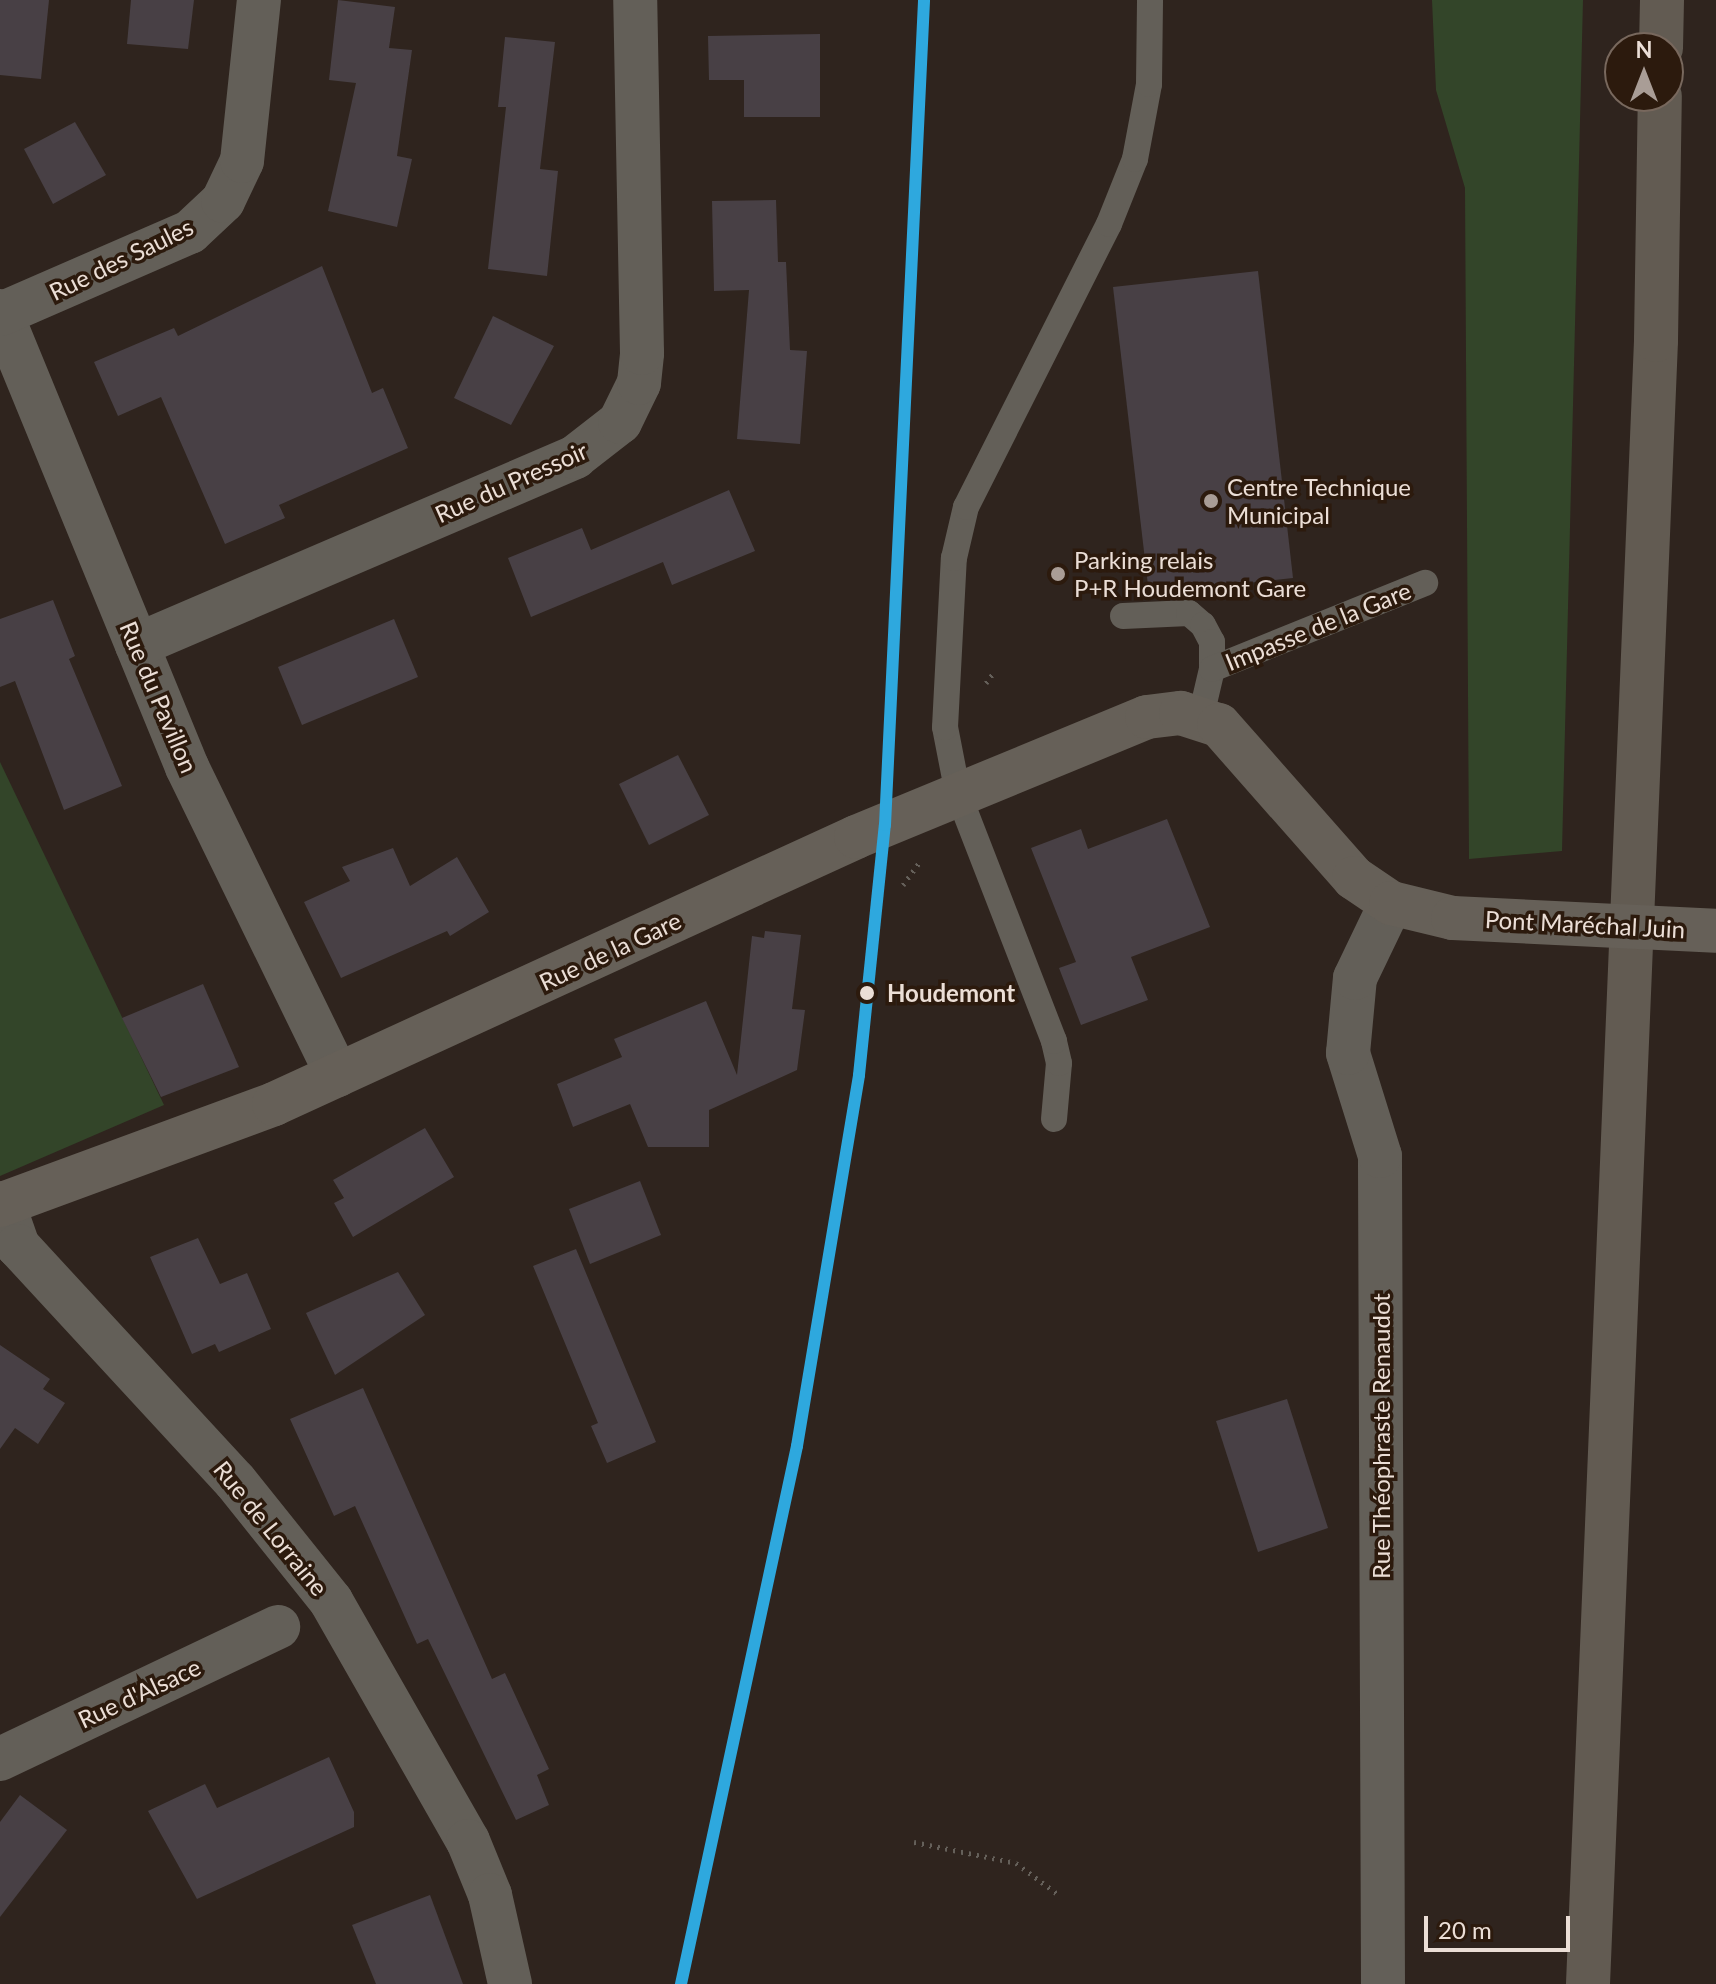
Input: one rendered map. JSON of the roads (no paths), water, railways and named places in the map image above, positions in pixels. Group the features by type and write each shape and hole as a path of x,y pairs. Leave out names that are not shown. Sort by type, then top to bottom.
{"highway":[{"path":"1661,32 1662,0"},
{"path":"1588,1984 1656,340 1660,112"}],"street":[{"name":"Rue des Saules","path":"1,312 190,232 223,201 242,161 259,0"},
{"name":"Rue du Pressoir","path":"137,645 575,457 620,422 639,383 642,353 635,0"},
{"name":"Rue du Pavillon","path":"1,312 187,767 337,1075"},
{"name":"Rue de la Gare","path":"1,1204 274,1104 958,794 1147,717 1210,720"},
{"path":"1210,720 1333,858 1391,903"},
{"name":"Pont Maréchal Juin","path":"1391,903 1453,918 1716,931"},
{"name":"Rue Théophraste Renaudot","path":"1383,1984 1380,1156 1348,1053 1355,978 1391,903"},
{"name":"Rue de Lorraine","path":"1,1204 18,1246 235,1481 331,1601 468,1841 490,1895 508,1970"},
{"name":"Rue d'Alsace","path":"0,1759 278,1627"}],"lane":[{"path":"1054,1119 1059,1063 1054,1041 958,794 945,727 954,558 966,507 1109,224 1135,159 1149,84 1150,0"},
{"name":"Impasse de la Gare","path":"1212,669 1425,583"},
{"path":"1123,616 1189,613 1212,642 1210,720"}],"place":[{"name":"Centre Technique Municipal","path":"1211,501"},
{"name":"Parking relais P+R Houdemont Gare","path":"1058,574"},
{"name":"Houdemont","path":"867,993"}]}
